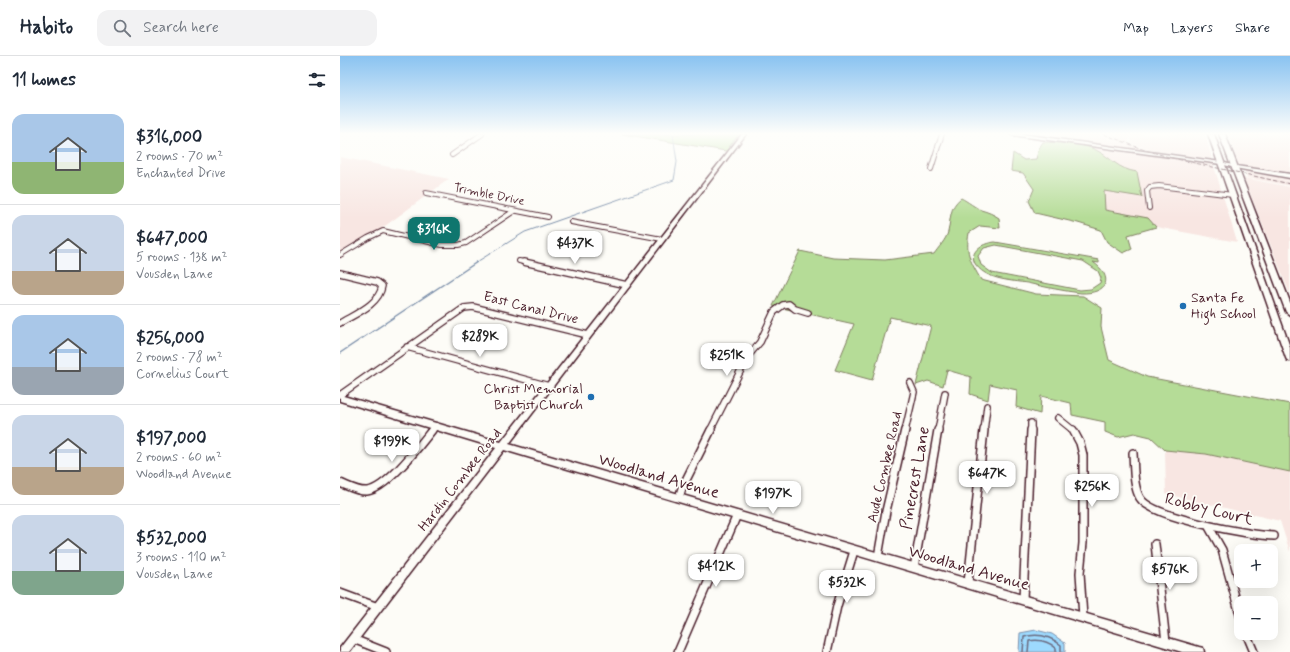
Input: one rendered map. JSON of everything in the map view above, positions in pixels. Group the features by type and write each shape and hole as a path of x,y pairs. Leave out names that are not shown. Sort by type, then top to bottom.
{"main road":[{"path":"1233,162 1290,312"},
{"path":"1221,163 1290,358"}],"street":[{"name":"Hardin Combee Road","path":"343,652 722,162"},
{"path":"931,170 934,162"},
{"path":"1212,162 1290,176"},
{"path":"1149,208 1147,191 1151,186 1232,195"},
{"name":"Trimble Drive","path":"426,192 548,217"},
{"path":"340,255 378,232 386,231 449,246 466,243 514,211"},
{"path":"571,222 662,239"},
{"path":"519,261 627,285"},
{"path":"340,274 377,282 383,289 377,299 340,323"},
{"path":"679,498 682,488 748,356 760,343 778,307 789,304 795,309 808,313"},
{"name":"East Canal Drive","path":"407,347 460,309 467,307 473,307 588,335"},
{"path":"340,395 407,347 549,386"},
{"name":"Aude Combee Road","path":"878,557 886,511 914,392 910,383"},
{"name":"Pinecrest Lane","path":"914,568 945,393"},
{"name":"Woodland Avenue","path":"340,398 1200,652"},
{"path":"968,583 987,406"},
{"path":"1058,418 1073,430 1081,442 1083,455 1083,543 1080,573 1083,617"},
{"path":"1023,600 1031,423"},
{"path":"340,483 367,491 378,488 389,479 436,426"},
{"name":"Robby Court","path":"1134,453 1138,491 1144,503 1151,508 1202,523 1209,527 1219,527 1256,536 1274,536"},
{"path":"678,652 737,515"},
{"path":"1209,527 1222,550 1235,596"},
{"path":"1155,544 1166,642"},
{"path":"827,652 837,606 854,551"},
{"path":"340,594 378,607"},
{"path":"353,639 386,652"},
{"path":"1249,640 1254,652"}],"shaded area":[{"path":"340,162 364,162 449,179 340,259"},
{"path":"1112,162 1213,163 1237,242 1156,227 1148,218 1105,211 1103,191 1125,171"},
{"path":"1238,162 1290,162 1290,173 1239,165"},
{"path":"1245,170 1290,177 1290,186 1247,178"},
{"path":"1244,178 1290,187 1290,294"},
{"path":"1165,450 1206,454 1290,472 1290,552 1280,521 1166,494"}],"green space":[{"path":"1012,162 1114,162 1130,171 1137,172 1142,197 1104,191 1105,210 1148,218 1156,227 1128,235 1132,249 1123,253 1107,242 1101,230 1035,213 1029,201 1034,189 1023,173 1011,171"},
{"path":"961,198 979,209 999,218 1000,228 980,226 969,233 968,252 981,280 1036,294 1083,296 1102,308 1101,327 1109,360 1147,377 1290,404 1290,472 1206,454 1165,450 1151,437 1134,433 1118,437 1105,432 1105,422 1072,415 1071,403 1041,396 1040,414 1016,407 1017,390 990,384 988,400 970,394 971,377 947,370 943,386 928,381 916,385 931,326 890,317 872,380 835,370 854,324 773,306 800,251 833,258 885,260 934,254 947,235 952,209"},
{"path":"995,242 1099,260 1099,263 1093,262 1104,274 1106,279 1105,284 1097,291 1081,293 995,277 985,273 979,268 973,258 977,249 988,243","holes":["996,245 1083,261 1098,271 1101,278 1100,283 1091,289 1080,290 992,273 981,265 978,256 984,248"]}],"water":[{"path":"1036,630 1052,634 1065,643 1065,652 1019,652 1020,633"}],"waterway":[{"path":"475,263 525,232 674,180 677,162"},
{"path":"340,353 477,262"}],"railway":[{"path":"1189,162 1290,184"}],"place":[{"name":"Santa Fe High School","path":"1183,306"},
{"name":"Christ Memorial Baptist Church","path":"591,397"}]}
